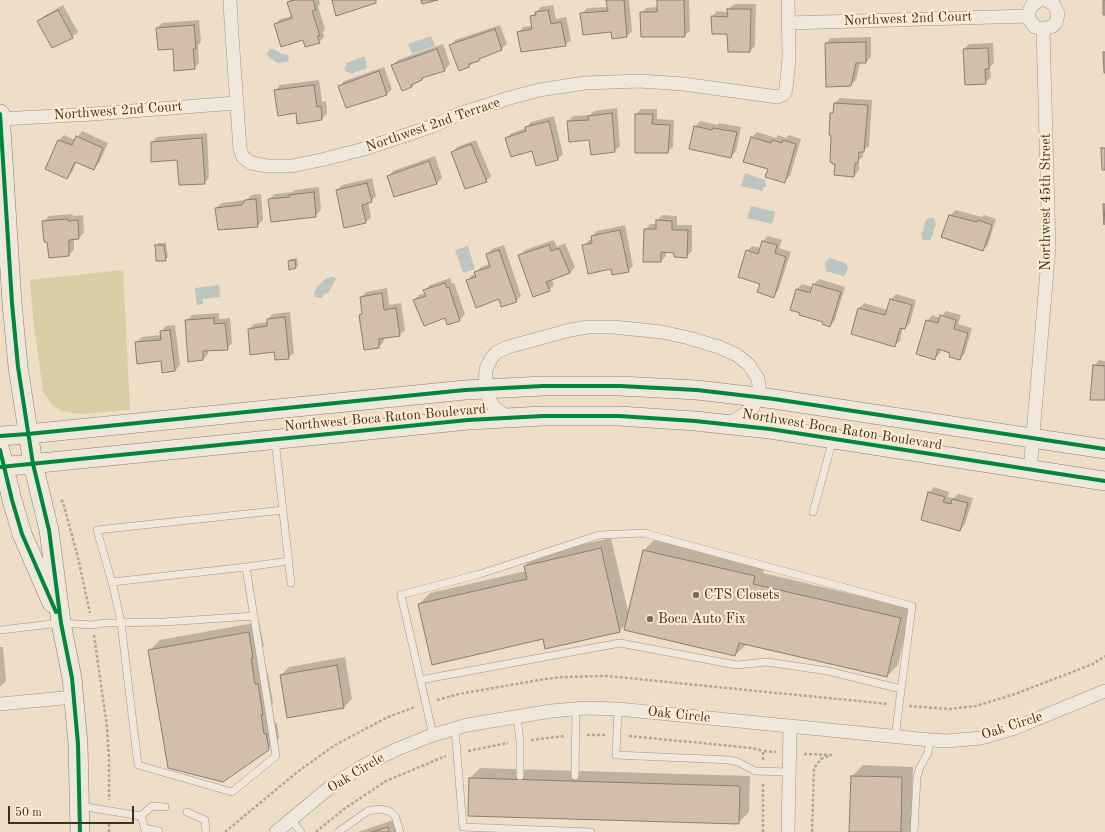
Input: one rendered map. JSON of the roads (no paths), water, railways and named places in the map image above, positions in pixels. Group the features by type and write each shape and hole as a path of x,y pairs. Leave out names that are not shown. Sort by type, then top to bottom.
{"street":[{"name":"Northwest 2nd Terrace","path":"230,0 240,149 243,157 251,163 267,166 291,166 364,149 433,126 459,114 539,90 585,83 640,81 683,84 778,97 781,96 786,89 788,23"},
{"path":"788,0 788,23"},
{"path":"1040,0 1032,5 1029,16 1035,27 1043,30 1053,26 1056,23 1058,14 1054,5 1046,0"},
{"name":"Northwest 2nd Court","path":"788,23 1029,16"},
{"name":"Northwest 45th Street","path":"1030,470 1049,248 1043,30"},
{"name":"Northwest 2nd Court","path":"0,119 93,114 236,103"},
{"path":"0,114 14,335 33,464 49,530 61,623 67,650 74,697 78,744 80,832"},
{"path":"508,418 495,408 484,389 486,369 492,357 497,352 508,347 570,330 588,327 613,327 654,331 689,338 737,355 749,365 758,379 758,397 753,407 728,424"},
{"name":"Northwest Boca Raton Boulevard","path":"0,436 484,389 543,386 620,386 698,390 758,397 1105,449"},
{"name":"Northwest Boca Raton Boulevard","path":"1,461 33,464 468,420 543,416 619,416 695,421 770,429 1105,481"},
{"path":"1,461 22,534 61,623"},
{"name":"Oak Circle","path":"276,832 329,788 361,767 395,750 433,735 455,729 551,711 576,708 618,710 895,737 930,740 964,740 998,734 1105,691"},
{"path":"0,704 74,697"},
{"path":"788,832 790,726"}],"lane":[{"path":"276,439 291,583"},
{"path":"813,512 833,439"},
{"path":"246,567 276,756 232,792 138,765 121,624 112,582 97,530 283,510"},
{"path":"433,735 401,595 480,574 599,535 644,533 912,606 895,737"},
{"path":"112,582 289,561"},
{"path":"0,630 61,623 92,625 121,624 254,616"},
{"path":"420,680 620,643 736,665 767,662 828,671 901,689"},
{"path":"575,776 576,708"},
{"path":"618,710 616,755 730,760 738,762 755,771 789,772"},
{"path":"518,717 520,776"},
{"path":"455,729 463,828 591,832"},
{"path":"914,832 917,777 920,767 928,753 930,740"},
{"path":"80,806 141,816"},
{"path":"141,816 152,806 165,807"},
{"path":"338,832 368,810 380,809 388,811 395,816 400,832"},
{"path":"187,812 205,820 206,832"},
{"path":"141,816 145,830 159,831"},
{"path":"291,819 301,832"}],"place":[{"name":"CTS Closets","path":"696,595"},
{"name":"Boca Auto Fix","path":"650,619"}]}
